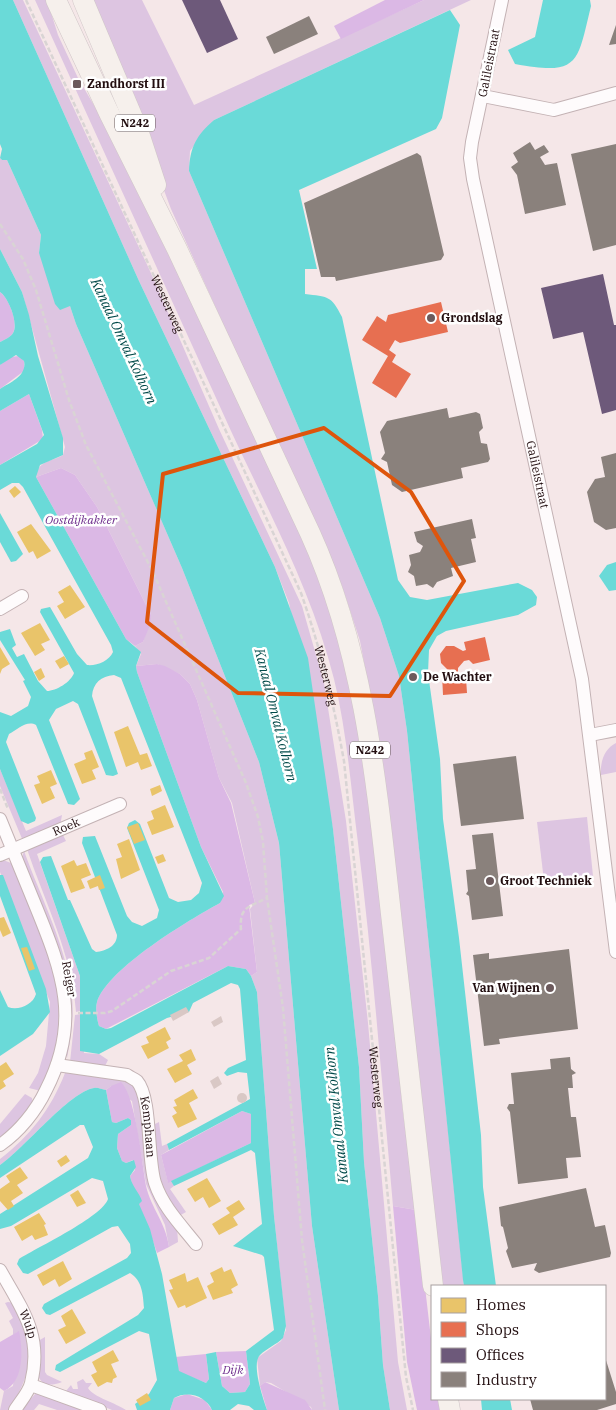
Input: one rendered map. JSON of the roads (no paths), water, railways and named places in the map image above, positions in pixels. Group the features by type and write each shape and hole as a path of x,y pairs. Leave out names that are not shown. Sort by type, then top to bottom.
{"main road":[{"name":"N242","path":"56,0 108,113 177,249 319,552 349,637 364,709 378,800 433,1285"},
{"name":"N242","path":"83,0 138,130 177,249"}],"street":[{"name":"Galileistraat","path":"502,0 470,158 572,632 590,735 616,952"},
{"path":"483,96 554,110 616,94"},
{"path":"0,609 22,596"},
{"path":"590,735 616,730"},
{"name":"Roek","path":"0,855 120,804"},
{"name":"Reiger","path":"0,1145 9,1138 41,1100 57,1065 66,1026 63,985 57,958 12,850 5,816"},
{"name":"Kemphaan","path":"57,1065 127,1075 136,1081 142,1090 156,1185 165,1206 196,1244"},
{"name":"Wulp","path":"0,1270 31,1325 35,1347 31,1385 15,1410"},
{"path":"31,1385 100,1410"}],"water":[{"name":"Kanaal Omval Kolhorn","path":"0,0 13,0 139,281 275,567 308,658 333,829 359,1067 364,1162 383,1365 390,1410 339,1410 312,1226 279,843 259,762 182,568 76,324 70,306 60,310 55,304 39,253 41,235 7,160 0,158 2,149 0,144"},
{"path":"543,0 590,0 591,6 578,53 572,61 564,66 552,68 515,64 508,50 535,37"},
{"path":"450,10 460,25 442,118 436,129 299,190 317,269 305,269 305,294 328,298 342,317 398,580 410,597 427,600 518,583 532,590 537,597 536,605 518,615 446,631 437,636 429,650 428,673 440,759 443,819 459,938 481,1135 483,1187 496,1285 464,1285 463,1280 407,731 399,676 380,618 189,171 195,142 214,120"},
{"path":"0,249 22,292 38,356 63,438 63,455 40,465 36,477 126,639 141,652 136,666 137,672 201,847 224,896 220,903 151,946 116,975 104,989 97,1002 96,1011 99,1026 106,1029 111,1028 228,966 246,969 257,992 274,1216 286,1326 283,1338 260,1355 258,1359 257,1373 267,1410 254,1410 249,1406 238,1404 230,1410 212,1410 206,1401 201,1398 185,1395 174,1398 170,1410 137,1410 135,1404 149,1394 157,1380 149,1334 139,1331 60,1372 55,1370 56,1365 138,1315 144,1308 139,1283 130,1273 50,1315 46,1314 42,1308 44,1304 127,1258 131,1253 130,1244 118,1226 112,1227 28,1274 23,1273 17,1264 19,1259 82,1223 103,1206 108,1199 103,1181 92,1178 11,1226 0,1229 0,1214 88,1158 93,1147 84,1125 80,1125 0,1178 0,1165 72,1099 94,1088 106,1090 112,1122 116,1123 128,1118 131,1120 131,1125 118,1134 117,1148 122,1161 126,1163 134,1160 136,1167 130,1176 142,1201 139,1204 150,1229 162,1274 179,1371 206,1383 209,1379 206,1354 216,1352 222,1386 230,1393 245,1392 250,1384 246,1351 274,1330 264,1257 233,1246 262,1224 255,1153 251,1150 174,1186 171,1181 251,1143 251,1114 242,1111 169,1150 167,1144 250,1099 247,1073 238,1072 227,1076 224,1073 228,1068 246,1060 240,989 238,985 231,983 193,1003 189,1012 167,1018 99,1054 80,1051 80,976 40,862 43,857 51,856 68,900 70,900 92,949 96,952 113,945 117,935 82,843 83,837 95,836 127,916 132,922 142,926 157,918 159,910 127,828 129,823 135,820 140,824 169,898 178,902 191,900 199,893 202,883 121,678 114,675 98,681 92,696 118,774 113,776 106,775 78,704 73,701 56,709 49,720 80,799 74,805 68,804 36,725 26,724 9,734 6,742 36,818 35,821 28,824 21,821 0,769 0,712 11,716 28,706 31,697 23,681 25,680 0,640 0,632 10,629 16,645 12,648 17,657 24,654 38,681 47,691 63,685 70,680 74,673 40,612 41,609 50,607 77,654 87,665 95,665 102,662 109,658 113,652 111,645 23,487 19,483 12,483 0,490 0,465 37,444 44,435 29,394 0,411 0,389 21,375 24,361 16,355 0,365 0,342 12,334 15,323 9,305 0,292"},
{"path":"0,513 23,554 16,561 11,562 0,542"},
{"path":"616,562 616,590 609,591 599,576 607,565"},
{"path":"0,875 3,875 46,989 50,1012 33,1034 0,1056 0,990 8,1007 12,1008 25,1006 32,1001 36,994 0,896"},
{"path":"481,1400 510,1400 512,1410 482,1410"}],"place":[{"name":"Zandhorst III","path":"77,84"},
{"name":"Grondslag","path":"431,318"},
{"name":"De Wachter","path":"413,677"},
{"name":"Groot Techniek","path":"490,881"},
{"name":"Van Wijnen","path":"550,988"}],"park label":[{"name":"Oostdijkakker","path":"81,520"},
{"name":"Dijk","path":"233,1370"}]}
